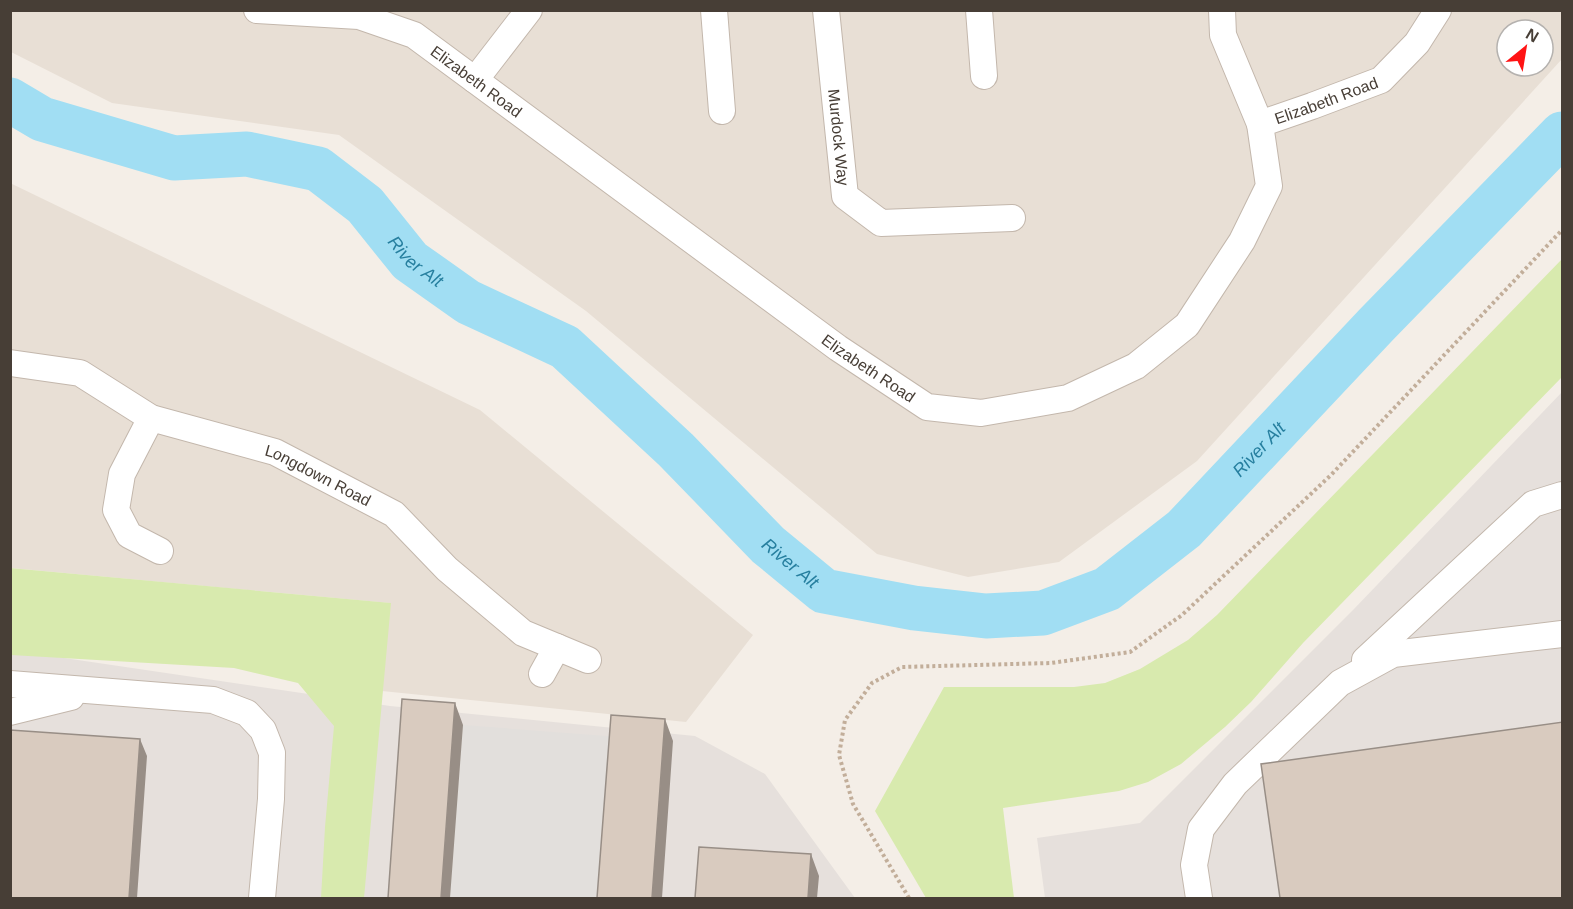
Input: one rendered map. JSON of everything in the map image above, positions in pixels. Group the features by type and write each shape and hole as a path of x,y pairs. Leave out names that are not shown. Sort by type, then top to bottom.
{"street":[{"path":"475,80 529,10"},
{"path":"714,10 722,111"},
{"name":"Murdock Way","path":"826,10 845,195 881,223 1012,218"},
{"path":"979,10 984,76"},
{"path":"1222,10 1223,35 1260,124"},
{"name":"Elizabeth Road","path":"259,11 359,16 414,35 838,348 927,407 981,413 1068,398 1136,366 1187,325 1242,241 1269,186 1260,124 1381,80 1417,43 1438,10"},
{"name":"Longdown Road","path":"10,363 81,373 151,418 275,452 394,514 447,569 523,633 588,660"},
{"path":"151,418 122,474 116,510 129,536 160,551"},
{"path":"1199,898 1194,865 1201,829 1235,784 1533,504 1563,495"},
{"path":"1340,683 1393,654 1563,634"},
{"path":"542,674 557,647"},
{"path":"10,684 213,700 247,713 263,730 272,753 271,799 262,898"},
{"path":"10,712 96,691"}],"path":[{"path":"909,898 853,804 838,755 845,720 872,683 902,667 1052,663 1130,652 1182,615 1331,475 1563,231"}],"shaded area":[{"path":"1562,10 1562,59 1555,67 1555,18 1495,18 1495,78 1545,78 1197,461 1059,562 968,577 877,554 586,311 339,135 112,103 11,52 10,11"},
{"path":"10,183 480,410 753,635 686,722 382,691 390,603 11,568"},
{"path":"1562,392 1562,898 1045,898 1037,838 1140,823 1354,609"},
{"path":"10,650 390,706 695,736 765,774 855,898 11,898"},
{"path":"463,725 619,737 607,898 450,898"}],"green space":[{"path":"1562,259 1562,377 1303,643 1251,702 1181,764 1148,782 1119,791 1003,808 1014,898 926,898 875,811 944,687 1074,687 1105,683 1140,669 1188,640 1217,615"},
{"path":"10,568 391,603 364,898 321,898 334,726 298,683 234,668 11,655"}],"building":[{"path":"402,699 455,703 441,898 388,898"},
{"path":"611,715 665,719 652,898 597,898"},
{"path":"1563,722 1563,898 1280,898 1261,764"},
{"path":"10,730 140,739 129,898 10,898"},
{"path":"699,847 811,854 808,898 695,898"}],"waterway":[{"name":"River Alt","path":"10,100 42,119 174,158 247,154 318,169 365,205 410,261 468,302 565,347 676,450 768,545 824,591 914,608 986,616 1043,613 1107,589 1184,529 1376,325 1562,134"}]}
